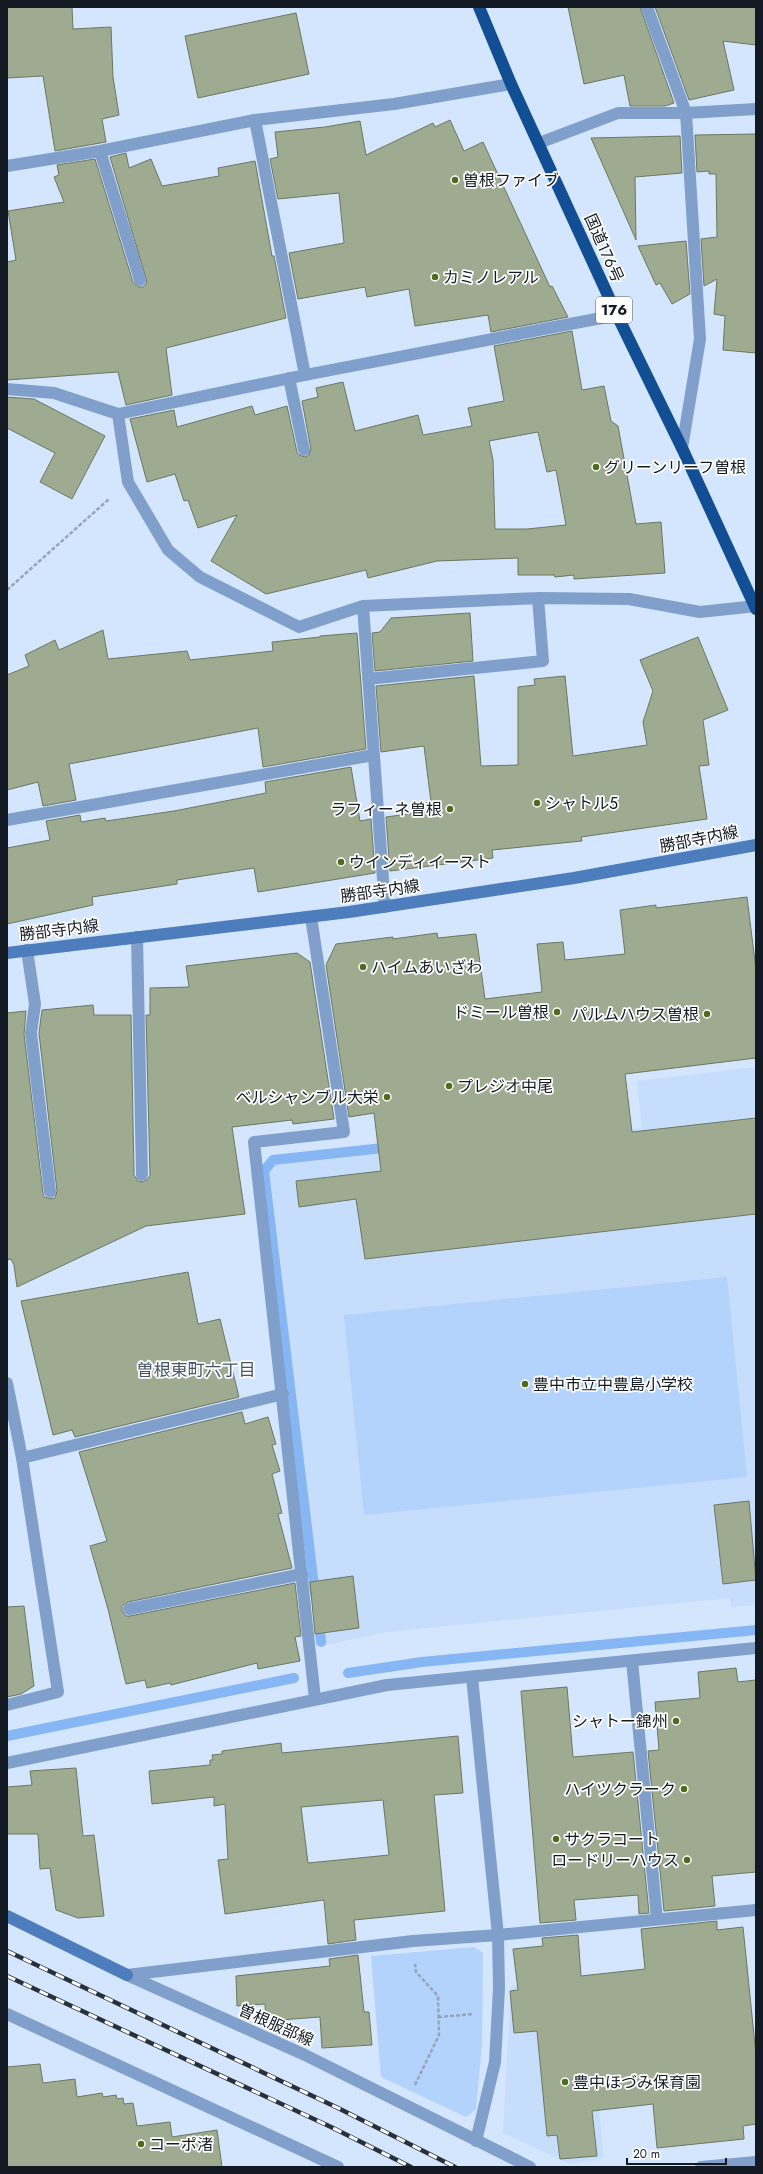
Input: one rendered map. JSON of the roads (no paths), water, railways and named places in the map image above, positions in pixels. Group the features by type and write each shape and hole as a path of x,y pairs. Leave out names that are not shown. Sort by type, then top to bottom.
{"highway":[{"name":"国道176号","path":"479,7 511,84 616,315 682,448 755,607"}],"street":[{"path":"647,7 686,113 700,338 682,448"},
{"path":"7,166 100,151 255,120 394,104 511,84"},
{"path":"539,143 618,113 686,113 756,109"},
{"path":"255,120 305,375"},
{"path":"100,151 140,280"},
{"path":"7,389 54,393 118,414 289,378 616,315"},
{"path":"289,378 304,450"},
{"path":"118,414 128,482 168,550 200,577 299,627 363,606 538,598 629,599 700,612 755,607"},
{"path":"368,678 542,661 538,598"},
{"path":"363,606 384,907"},
{"path":"7,820 374,755"},
{"name":"勝部寺内線","path":"7,953 384,907 574,878 756,845"},
{"path":"311,917 344,1132 254,1142 283,1394 315,1699"},
{"path":"137,937 142,1175"},
{"path":"27,950 35,1004 31,1033 50,1192"},
{"path":"7,1384 22,1458 58,1692 7,1705"},
{"path":"22,1458 283,1394"},
{"path":"130,1609 302,1574"},
{"path":"7,1763 387,1685 756,1648"},
{"path":"632,1661 657,1919"},
{"path":"472,1677 498,1935 498,2012 495,2062 476,2141"},
{"path":"127,1975 413,1941 498,1935 756,1910"},
{"name":"曽根服部線","path":"7,1916 127,1975 304,2055 530,2167"},
{"path":"7,2014 338,2167"},
{"path":"701,2167 756,2162"}],"waterway":[{"path":"315,1594 264,1171 273,1160 392,1147"},
{"path":"319,1620 321,1642"},
{"path":"348,1673 422,1662 756,1630"},
{"path":"7,1736 294,1678"}],"railway":[{"path":"7,1951 338,2108 455,2167"},
{"path":"7,1976 331,2127 411,2167"}],"place":[{"name":"曽根ファイブ","path":"455,180"},
{"name":"カミノレアル","path":"435,277"},
{"name":"グリーンリーフ曽根","path":"596,467"},
{"name":"シャトル5","path":"537,803"},
{"name":"ラフィーネ曽根","path":"450,809"},
{"name":"ウインディイースト","path":"341,862"},
{"name":"ハイムあいざわ","path":"363,967"},
{"name":"ドミール曽根","path":"557,1012"},
{"name":"パルムハウス曽根","path":"707,1014"},
{"name":"プレジオ中尾","path":"449,1086"},
{"name":"ベルシャンブル大栄","path":"387,1097"},
{"name":"豊中市立中豊島小学校","path":"525,1384"},
{"name":"シャトー錦州","path":"676,1721"},
{"name":"ハイツクラーク","path":"684,1789"},
{"name":"サクラコート","path":"556,1839"},
{"name":"ロードリーハウス","path":"687,1860"},
{"name":"豊中ほづみ保育園","path":"565,2082"},
{"name":"コーポ渚","path":"141,2144"}],"district":[{"name":"曽根東町六丁目","path":"196,1370"}]}
